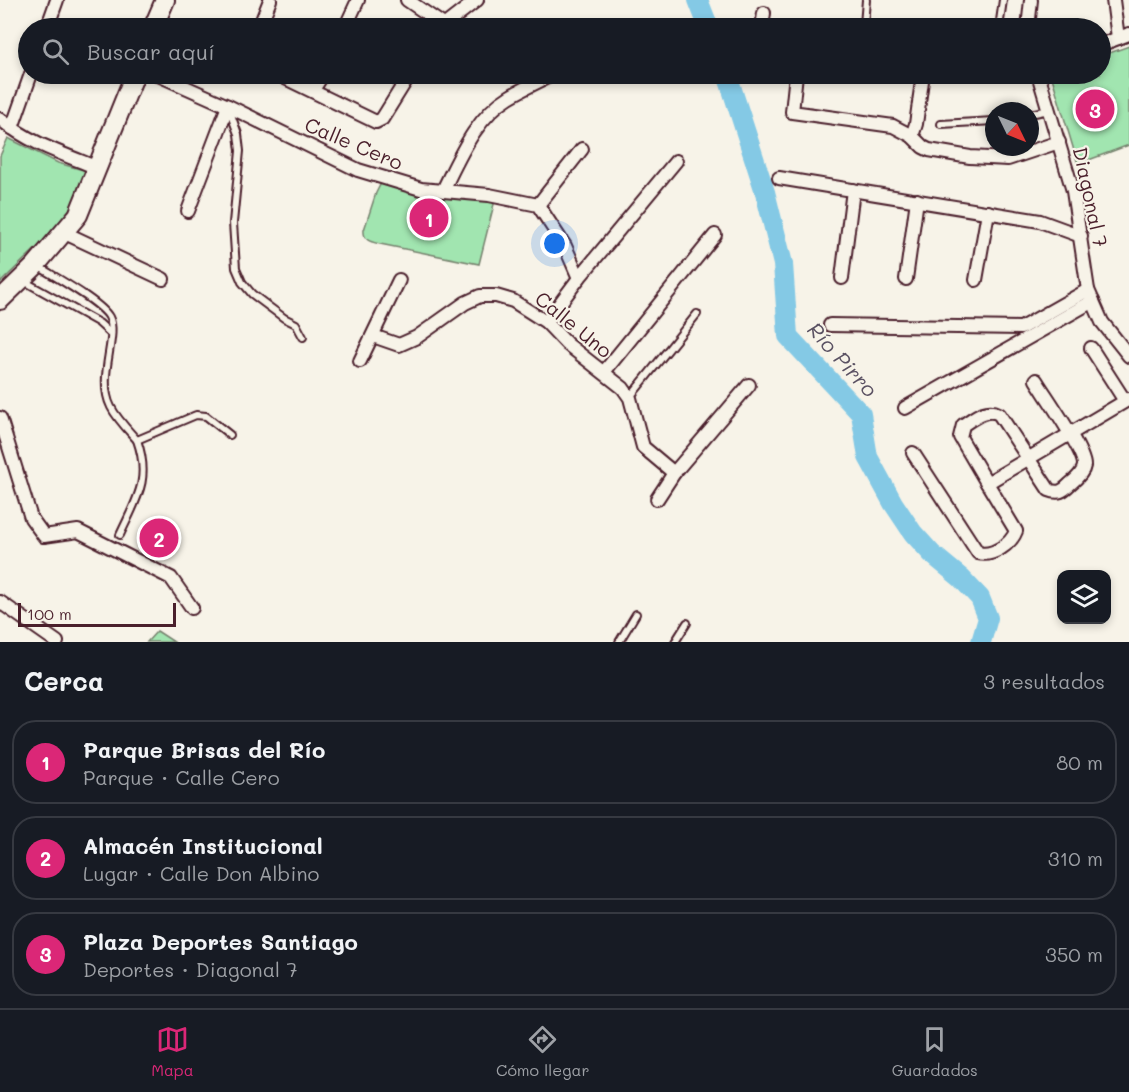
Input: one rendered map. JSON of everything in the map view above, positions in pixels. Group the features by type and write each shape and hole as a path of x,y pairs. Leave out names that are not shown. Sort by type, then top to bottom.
{"main road":[{"path":"157,18 165,0"},
{"path":"0,300 35,265 78,215 131,84"}],"street":[{"path":"51,18 57,0"},
{"path":"263,18 270,0"},
{"path":"350,18 358,0"},
{"path":"407,0 432,18"},
{"path":"455,18 477,0"},
{"path":"1029,18 1031,0"},
{"path":"1113,0 1113,11 1123,36"},
{"path":"763,18 764,13"},
{"path":"12,128 27,84"},
{"name":"Calle Cero","path":"178,84 358,171 412,187 489,195 538,205"},
{"path":"300,84 376,122 382,119 404,84"},
{"path":"313,90 317,84"},
{"path":"443,190 474,131 492,110 508,98 535,84"},
{"path":"795,84 792,112 893,126 912,136 922,147 929,150 970,157 1008,159 1059,142"},
{"path":"912,136 922,84"},
{"name":"Diagonal 7","path":"1041,84 1073,191 1090,296 1102,322 1129,356"},
{"path":"188,212 228,106"},
{"path":"0,119 39,145 98,168"},
{"path":"579,278 565,246 538,205 582,149"},
{"path":"546,322 579,278 676,161"},
{"path":"779,178 1040,221 1081,236"},
{"path":"842,278 853,190"},
{"path":"906,279 917,200"},
{"path":"976,280 988,212"},
{"path":"64,233 163,279"},
{"path":"604,372 715,235"},
{"path":"360,361 399,280"},
{"name":"Calle Uno","path":"373,336 399,345 417,337 465,303 480,296 496,296 513,301 546,322 567,344 623,388 630,398 643,447 674,473"},
{"path":"905,408 1023,333 1090,296"},
{"path":"830,325 1023,333"},
{"path":"987,483 1127,400 1091,348"},
{"path":"913,453 978,553 983,555 995,552 1014,536 1016,531 960,436 963,425 986,411 999,414 1049,490 1062,491 1082,472 1084,466 1070,435 1036,380"},
{"path":"657,500 674,473 749,385"},
{"path":"0,418 31,518 40,533 47,536 78,531 171,578 192,608"},
{"path":"0,602 57,642"}],"lane":[{"path":"865,18 866,0"},
{"path":"1000,18 1003,0"},
{"path":"228,106 238,134 240,151 233,223 236,268 242,282 252,294 284,318 296,324 303,337"},
{"path":"1039,112 1049,110"},
{"path":"941,124 985,122"},
{"path":"35,265 102,309 110,321 111,334 105,384 111,406 137,440 144,466 139,493 120,535"},
{"path":"21,279 99,323 111,334"},
{"path":"630,398 697,314"},
{"path":"137,440 196,415 206,416 230,435"},
{"path":"619,642 636,614"},
{"path":"675,642 687,623"}],"green space":[{"path":"1129,46 1129,145 1078,164 1054,84 1111,84 1111,52"},
{"path":"8,138 58,163 87,171 72,206 52,233 0,283 0,156"},
{"path":"381,183 495,200 479,264 371,242 367,239 364,230"},
{"path":"157,631 174,642 147,642"}],"waterway":[{"name":"Río Pirro","path":"698,0 705,18"},
{"name":"Río Pirro","path":"730,84 765,192 783,264 788,336 861,414 868,457 893,503 913,533 932,554 961,578 980,598 988,618 981,642"}],"place":[{"name":"Plaza Deportes Santiago","path":"1095,109"},
{"name":"Parque Brisas del Río","path":"429,218"},
{"name":"Almacén Institucional","path":"159,538"}]}
